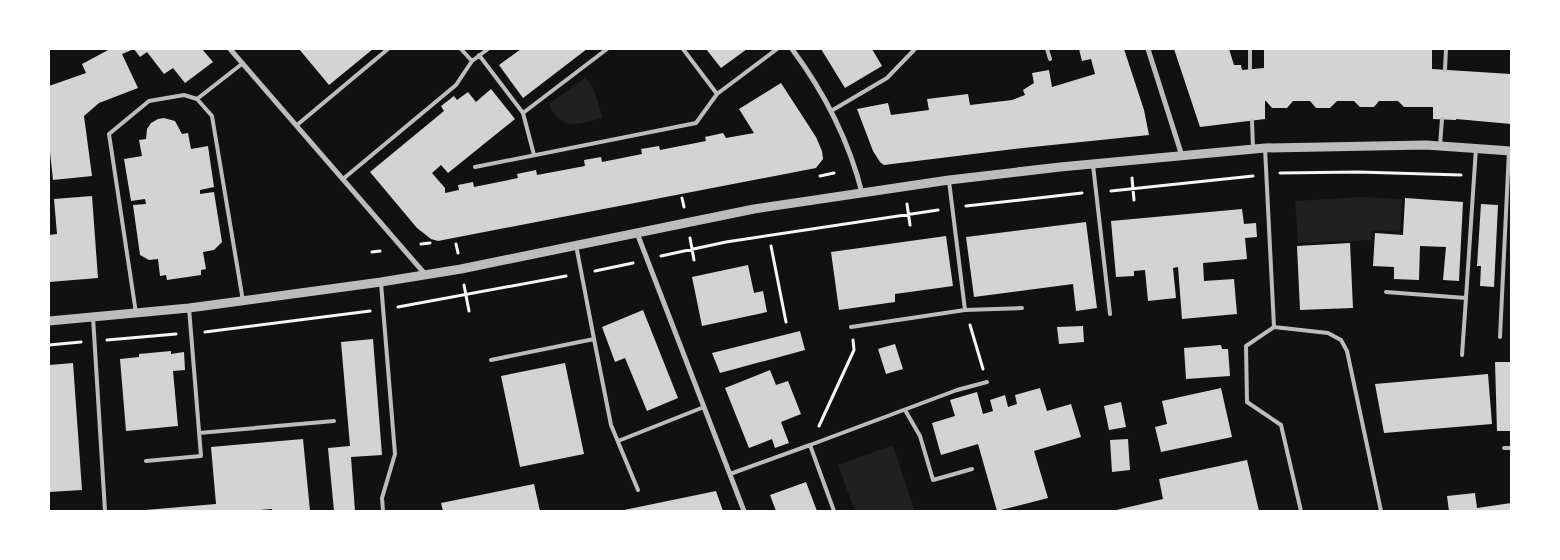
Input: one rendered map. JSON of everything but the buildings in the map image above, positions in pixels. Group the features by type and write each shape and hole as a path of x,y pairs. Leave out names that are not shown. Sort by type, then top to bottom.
{"street":[{"path":"230,49 425,275"},
{"path":"792,49 831,111 849,149 862,193"},
{"path":"1148,49 1182,157"},
{"path":"49,321 189,308 425,275 754,209 949,180 1265,148 1392,145 1510,151"},
{"path":"637,233 744,511"}],"lane":[{"path":"297,125 388,49"},
{"path":"461,49 472,61"},
{"path":"343,179 456,85 472,61 488,49"},
{"path":"523,113 607,49"},
{"path":"683,49 717,94"},
{"path":"474,167 696,124 717,94 777,49"},
{"path":"831,111 887,78 915,49"},
{"path":"1047,49 1050,59"},
{"path":"1250,49 1250,69"},
{"path":"1445,70 1446,49"},
{"path":"479,56 523,113 534,155"},
{"path":"197,98 243,63"},
{"path":"136,313 108,134 149,101 184,95 197,98 212,116 243,301"},
{"path":"1440,146 1442,119"},
{"path":"1252,121 1253,149"},
{"path":"1265,148 1274,327"},
{"path":"1462,355 1476,148"},
{"path":"1500,337 1510,151"},
{"path":"1092,165 1110,314"},
{"path":"949,180 965,310"},
{"path":"576,245 611,425 638,490"},
{"path":"380,282 395,454 382,498 383,511"},
{"path":"1386,292 1466,298"},
{"path":"146,461 201,456 189,308"},
{"path":"851,327 965,310 1022,308"},
{"path":"93,317 105,511"},
{"path":"1301,511 1281,425 1247,402 1246,346 1274,327 1328,333 1341,340 1347,352 1382,511"},
{"path":"491,360 594,339"},
{"path":"730,474 957,390 987,382"},
{"path":"618,441 704,407"},
{"path":"905,410 920,436 933,480 972,469"},
{"path":"199,433 334,421"},
{"path":"810,444 834,511"},
{"path":"1504,448 1511,448"}],"path":[{"path":"1132,172 1134,200"},
{"path":"49,345 251,327 383,310 581,273 692,248 953,208 1266,174 1358,172 1474,176"},
{"path":"820,176 834,173"},
{"path":"682,198 684,209"},
{"path":"906,198 910,225"},
{"path":"689,233 694,260"},
{"path":"421,244 430,243"},
{"path":"456,244 458,256"},
{"path":"771,246 786,322"},
{"path":"372,252 380,251"},
{"path":"463,280 468,310"},
{"path":"810,444 854,350 851,327"},
{"path":"971,329 987,382"}],"shaded area":[{"path":"585,78 593,87 603,118 578,124 571,124 559,119 549,104"},
{"path":"1360,197 1402,199 1400,232 1372,230 1371,240 1298,243 1295,201"},
{"path":"893,445 915,511 855,511 838,465"}]}
